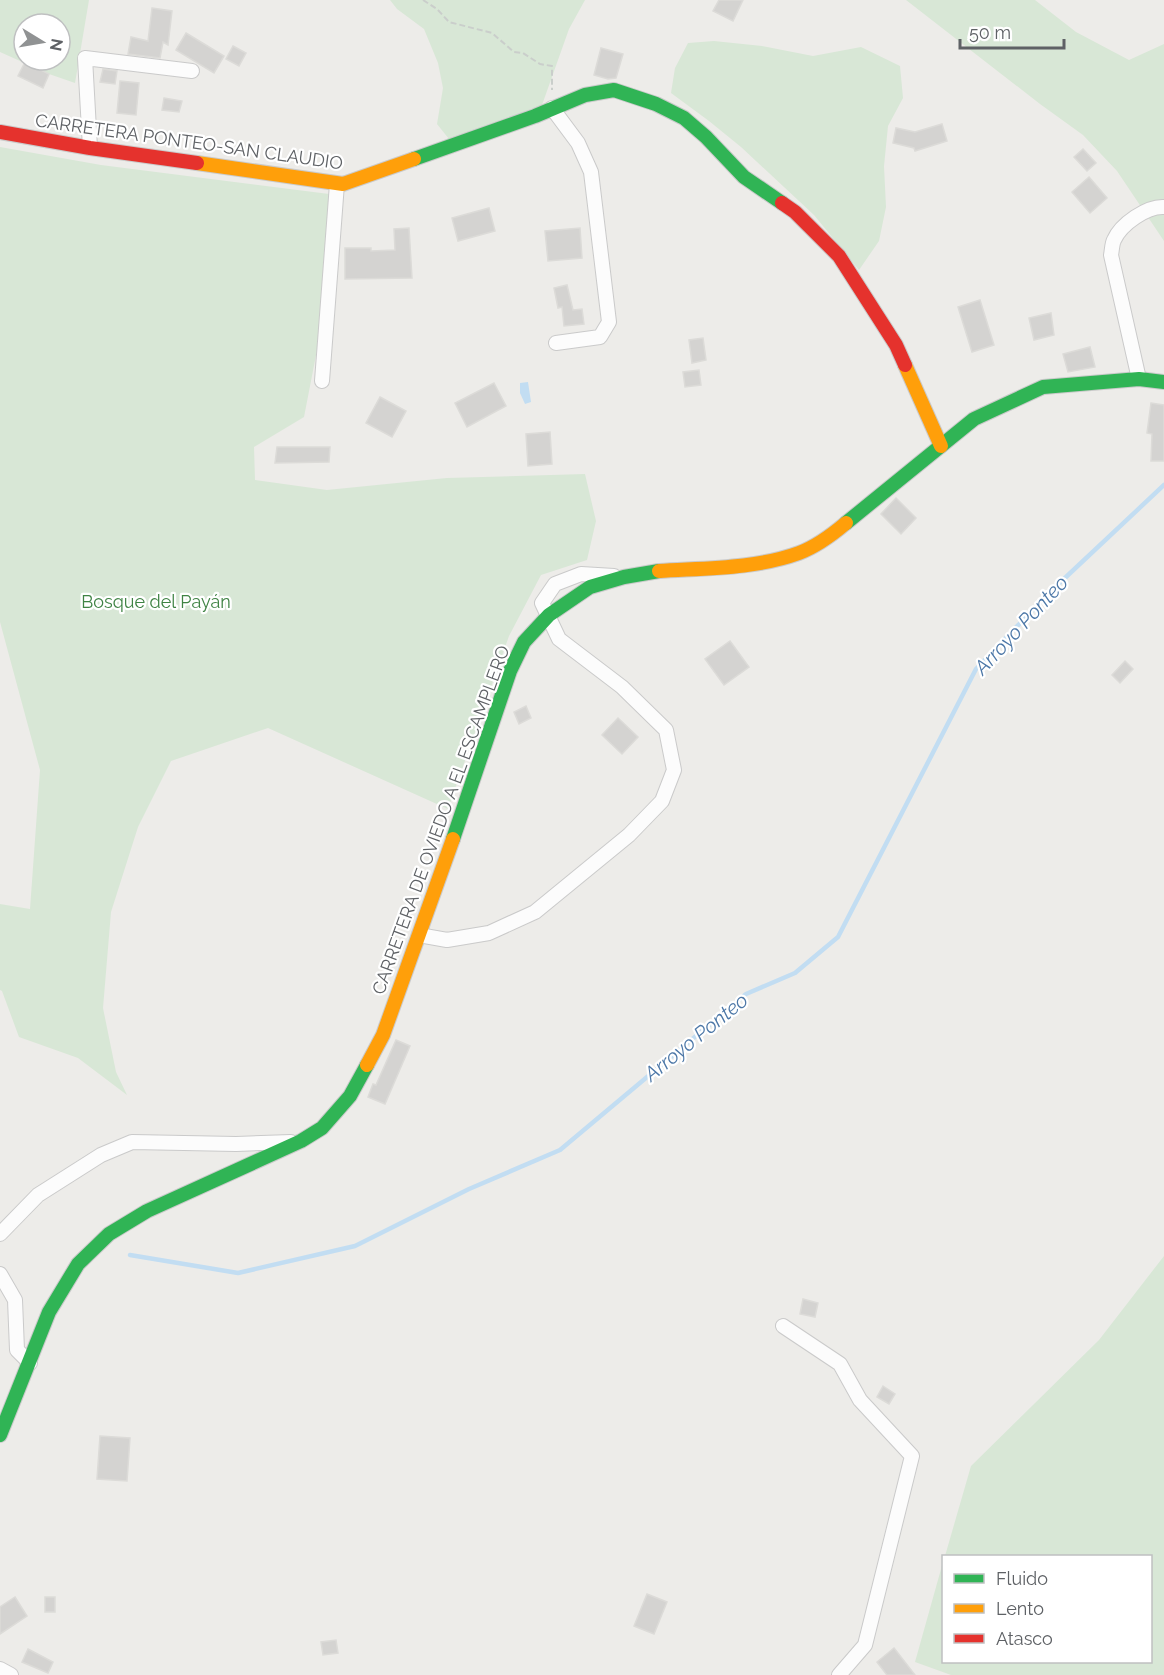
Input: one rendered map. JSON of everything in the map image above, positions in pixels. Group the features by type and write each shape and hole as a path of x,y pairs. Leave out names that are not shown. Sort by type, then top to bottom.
{"street":[{"path":"90,148 85,58 192,71"},
{"name":"CARRETERA PONTEO-SAN CLAUDIO","path":"0,132 90,148 343,184 585,94 614,90 656,104 684,118 706,137 744,177 795,212 839,256 896,345 941,446"},
{"path":"552,108 578,143 591,172 609,322 600,337 556,343"},
{"path":"322,381 337,184"},
{"path":"1139,379 1111,255 1114,240 1132,218 1157,206 1164,207"},
{"name":"CARRETERA DE OVIEDO A EL ESCAMPLERO","path":"0,1435 49,1312 78,1264 109,1234 147,1211 301,1141 322,1128 350,1096 383,1035 510,671 524,642 549,615 590,587 624,577 652,572 752,564 800,553 835,532 974,419 1043,387 1139,379 1164,382"},
{"path":"419,935 447,940 489,933 535,912 629,835 662,801 674,770 666,730 622,687 559,639 542,603 555,584 581,574 624,577"},
{"path":"0,1234 38,1195 101,1155 132,1142 236,1144 301,1141"},
{"path":"0,1274 15,1300 17,1350 30,1363"},
{"path":"783,1326 840,1364 860,1400 912,1456 865,1645 839,1675"},
{"path":"0,1669 11,1675"}],"path":[{"path":"423,0 437,9 449,22 492,33 514,52 523,53 540,64 552,66 552,108"}],"green space":[{"path":"0,0 89,0 75,83 45,72 72,72 72,12 12,12 12,57 0,52"},
{"path":"390,0 585,0 569,29 542,105 449,139 437,124 443,88 438,63 424,29 397,9"},
{"path":"906,0 1035,0 1076,32 1129,60 1164,44 1164,241 1117,171 1083,135"},
{"path":"714,41 762,46 813,56 861,47 900,66 903,98 888,126 884,166 886,207 879,241 859,270 814,215 741,147 671,93 675,68 688,43"},
{"name":"Bosque del Payán","path":"0,147 101,165 337,195 331,278 304,417 254,447 255,480 327,490 447,478 585,474 596,521 587,560 541,575 509,636 448,809 268,728 171,761 138,827 111,912 103,1008 116,1072 127,1095 78,1058 19,1037 0,990 0,904 30,909 40,770 0,622"},
{"path":"1164,1256 1164,1675 951,1675 915,1662 942,1566 942,1663 1152,1663 1152,1555 945,1555 971,1466 1099,1340"}],"water":[{"path":"528,382 531,402 525,404 520,393 520,383"}],"building":[{"path":"719,0 743,0 733,21 713,11"},
{"path":"152,8 172,11 168,45 163,42 160,58 128,54 131,37 148,41"},
{"path":"186,33 224,56 214,73 176,50"},
{"path":"233,46 246,53 239,66 226,59"},
{"path":"601,48 623,54 616,78 608,79 594,75"},
{"path":"103,69 117,71 115,84 100,82"},
{"path":"20,72 49,74 43,88 18,76"},
{"path":"120,81 139,83 136,115 117,113"},
{"path":"164,98 182,101 179,112 162,110"},
{"path":"942,124 947,141 915,151 914,148 893,143 896,128 915,132"},
{"path":"1083,149 1096,163 1087,171 1074,157"},
{"path":"1089,177 1107,198 1090,213 1072,192"},
{"path":"489,208 495,231 458,241 452,218"},
{"path":"409,228 412,278 345,279 345,248 371,248 371,251 395,250 394,229"},
{"path":"580,228 582,258 548,261 545,231"},
{"path":"567,285 573,310 582,309 584,324 564,326 562,307 558,308 554,288"},
{"path":"980,300 994,345 972,352 958,307"},
{"path":"1051,313 1054,335 1034,340 1029,318"},
{"path":"703,338 706,360 692,363 689,340"},
{"path":"1090,347 1095,367 1068,372 1063,354"},
{"path":"699,370 701,385 685,387 683,372"},
{"path":"494,383 506,406 467,427 455,403"},
{"path":"380,397 406,411 392,437 366,423"},
{"path":"1151,403 1164,405 1164,461 1151,461 1152,434 1147,433"},
{"path":"550,432 552,464 528,466 526,434"},
{"path":"277,447 330,447 329,462 275,463"},
{"path":"896,498 916,518 901,534 881,514"},
{"path":"730,641 749,667 724,685 705,659"},
{"path":"1125,661 1133,669 1120,683 1112,675"},
{"path":"526,706 531,718 519,724 514,712"},
{"path":"618,718 638,737 622,754 602,735"},
{"path":"396,1040 410,1046 385,1104 368,1097 373,1084 376,1085"},
{"path":"803,1299 818,1303 815,1317 800,1314"},
{"path":"883,1386 895,1394 889,1404 877,1397"},
{"path":"100,1436 130,1438 127,1481 97,1479"},
{"path":"647,1594 667,1602 654,1634 634,1626"},
{"path":"15,1597 27,1616 0,1634 0,1607"},
{"path":"45,1597 55,1597 55,1612 45,1612"},
{"path":"336,1640 338,1653 323,1655 321,1642"},
{"path":"894,1648 915,1675 887,1675 877,1662"},
{"path":"28,1649 53,1662 48,1673 22,1662"}],"waterway":[{"name":"Arroyo Ponteo","path":"130,1255 238,1273 355,1246 469,1189 560,1150 746,994 795,973 838,937 976,669 1050,592 1164,485"}],"traffic: fast":[{"path":"414,159 535,116 585,95 614,90 656,104 684,118 706,137 744,177 782,203"},
{"path":"846,523 974,419 1043,387 1139,379 1164,382"},
{"path":"453,839 510,671 524,642 549,615 590,587 624,577 659,571"},
{"path":"0,1435 49,1312 78,1264 109,1234 147,1211 301,1141 322,1128 350,1096 367,1065"}],"traffic: slow":[{"path":"197,163 343,184 414,159"},
{"path":"905,365 941,446"},
{"path":"659,571 730,567 782,558 811,547 846,523"},
{"path":"367,1065 383,1035 453,839"}],"traffic: jam":[{"path":"0,132 90,148 197,163"},
{"path":"782,203 795,212 839,256 896,345 905,365"}]}
